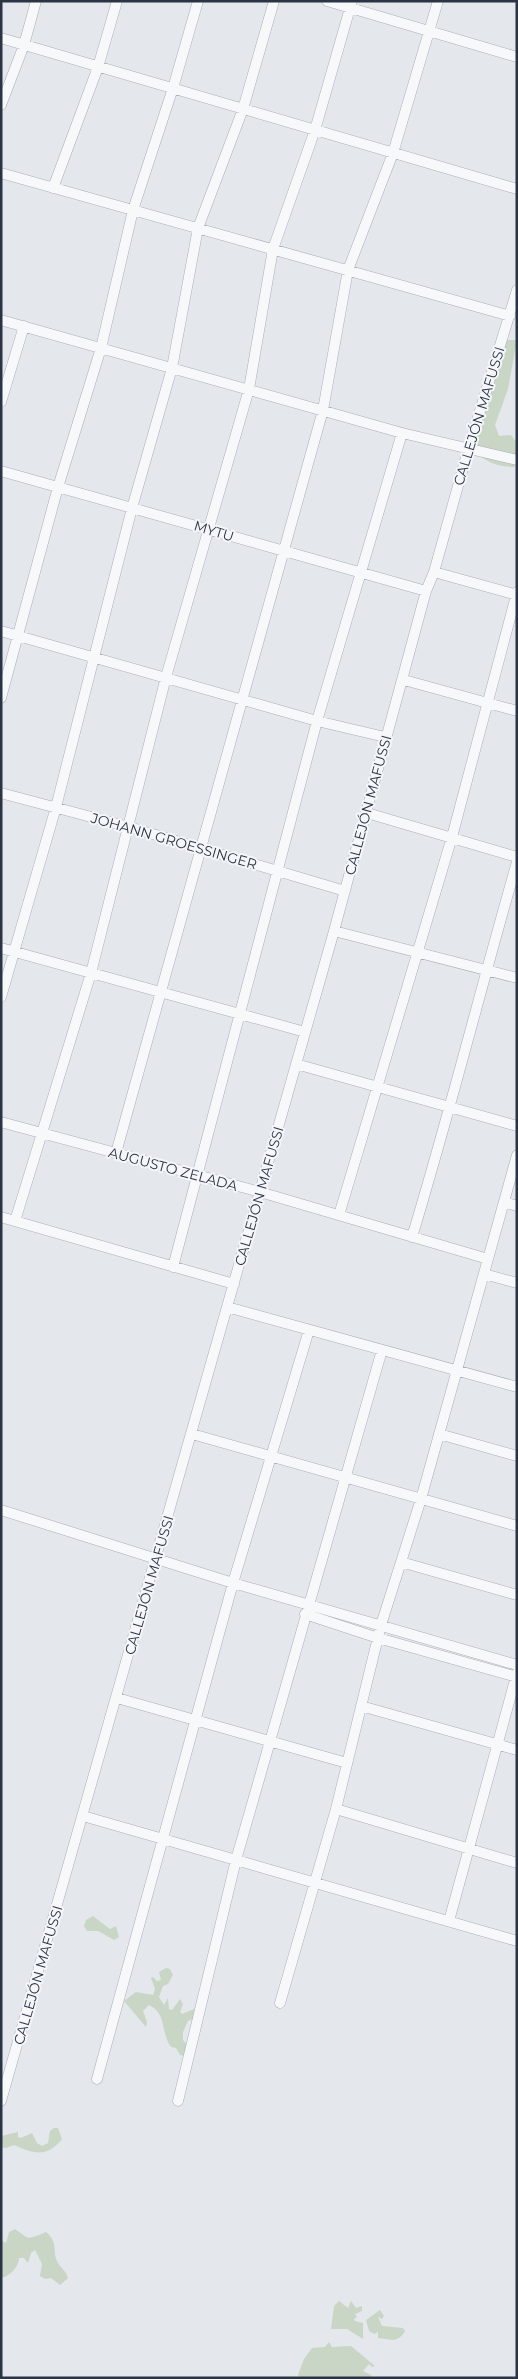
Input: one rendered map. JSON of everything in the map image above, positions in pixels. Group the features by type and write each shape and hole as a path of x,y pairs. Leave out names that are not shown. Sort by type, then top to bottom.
{"street":[{"path":"1,106 24,45 36,1"},
{"path":"53,188 98,66 117,1"},
{"path":"1,698 58,487 101,348 133,210 173,88 198,1"},
{"path":"1,997 56,807 132,508 172,368 198,228 242,109 274,1"},
{"path":"327,1 351,5 517,57"},
{"path":"116,1153 323,410 348,270 393,153 438,1"},
{"path":"15,1221 91,974 166,677 248,389 273,250 315,130 351,5"},
{"path":"1,38 517,189"},
{"path":"1,173 510,316"},
{"name":"CALLEJÓN MAFUSSI","path":"1,2101 334,931 386,737 404,680 426,592 434,572 468,450 517,290"},
{"path":"1,320 402,433 468,450 481,450 517,460"},
{"path":"1,402 24,326"},
{"path":"173,1267 317,721 402,433"},
{"name":"MYTU","path":"1,471 209,528 284,552 426,592"},
{"path":"339,1215 379,1087 452,837 517,594 434,572"},
{"path":"1,631 243,698 317,721 386,737"},
{"path":"404,680 517,711"},
{"name":"JOHANN GROESSINGER","path":"1,793 129,827 345,891"},
{"path":"367,813 517,857"},
{"path":"412,1237 451,1108 485,971 517,862"},
{"path":"334,931 517,978"},
{"path":"1,948 305,1032"},
{"path":"296,1064 517,1126"},
{"name":"AUGUSTO ZELADA","path":"1,1122 260,1192 488,1259"},
{"path":"280,2003 336,1809 381,1625 421,1499 517,1155"},
{"path":"504,1202 517,1206"},
{"path":"1,1217 234,1284"},
{"path":"484,1274 517,1283"},
{"path":"227,1307 517,1386"},
{"path":"97,2079 195,1720 309,1330"},
{"path":"178,2101 236,1860 382,1350"},
{"path":"192,1434 517,1526"},
{"path":"439,1434 517,1456"},
{"path":"1,1510 234,1583 517,1665"},
{"path":"401,1562 517,1595"},
{"path":"306,1614 378,1638 516,1676 470,1850 449,1921"},
{"path":"117,1698 347,1763"},
{"path":"361,1706 517,1750"},
{"path":"336,1809 517,1863"},
{"path":"83,1816 517,1941"}],"green space":[{"path":"506,340 517,340 508,389 495,425 499,436 511,435 517,443 515,467 492,463 473,449"},
{"path":"93,1916 110,1929 116,1926 119,1937 114,1940 98,1931 87,1931 84,1926 86,1920"},
{"path":"166,1968 170,1969 173,1975 168,1984 163,1986 159,1997 164,2005 168,1998 169,2009 172,2010 180,1999 183,2004 180,2012 182,2014 194,2009 193,2019 188,2021 183,2032 183,2040 189,2047 186,2056 180,2055 176,2048 171,2047 159,2013 155,2009 149,2005 143,2011 147,2022 146,2027 124,2001 136,1992 153,1995 155,1989 151,1978 153,1977 157,1981 161,1980 159,1972"},
{"path":"58,2128 62,2139 45,2152 28,2151 14,2145 6,2148 1,2147 1,2136 18,2132 18,2137 21,2138 32,2133 37,2143 42,2146 48,2143 50,2131"},
{"path":"15,2229 29,2238 46,2232 54,2243 57,2261 68,2278 60,2285 51,2278 45,2279 40,2276 42,2264 35,2250 31,2253 28,2263 24,2258 19,2258 13,2271 1,2278 1,2240 6,2243 9,2232"},
{"path":"339,2301 348,2308 351,2301 356,2308 362,2306 362,2311 355,2314 357,2317 354,2319 363,2323 363,2339 347,2329 331,2329 334,2306"},
{"path":"380,2310 384,2316 382,2319 378,2317 382,2326 403,2328 405,2331 399,2338 393,2340 378,2338 378,2332 374,2334 369,2331 366,2320"},
{"path":"329,2342 332,2347 351,2346 375,2366 372,2367 369,2364 363,2371 371,2375 371,2378 300,2378 298,2375 304,2359 312,2348 325,2347"}]}
